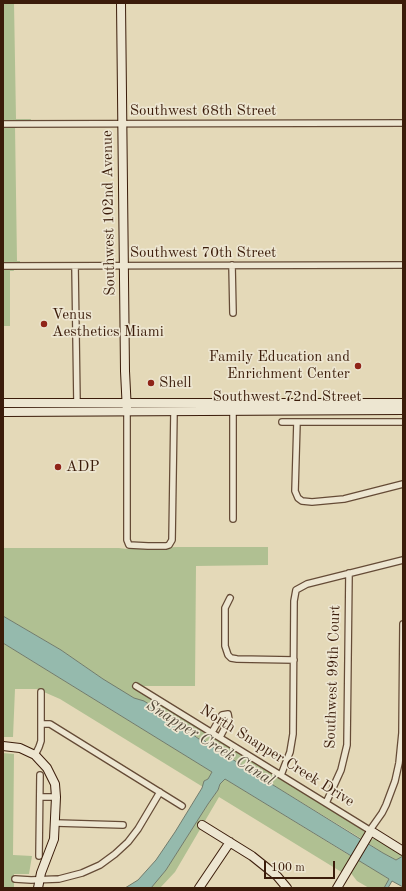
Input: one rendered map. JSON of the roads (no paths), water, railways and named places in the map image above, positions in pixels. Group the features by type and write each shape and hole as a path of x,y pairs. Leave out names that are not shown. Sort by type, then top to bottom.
{"street":[{"name":"Southwest 102nd Avenue","path":"121,3 127,403 127,543 130,545 163,546 171,544 174,412"},
{"name":"Southwest 68th Street","path":"3,124 403,123"},
{"path":"232,265 233,313"},
{"name":"Southwest 70th Street","path":"3,266 403,265"},
{"path":"75,266 77,403"},
{"name":"Southwest 72nd Street","path":"4,404 127,403 233,407 298,407 403,402"},
{"name":"Southwest 72nd Street","path":"344,406 403,410"},
{"path":"233,407 233,519"},
{"name":"Southwest 72nd Street","path":"3,412 174,412 233,407"},
{"name":"Southwest 72nd Street","path":"282,422 403,422"},
{"path":"297,422 295,491 298,498 302,501 308,502 352,497 403,484"},
{"path":"281,775 290,752 292,739 294,600 297,589 307,584 403,560"},
{"name":"Southwest 99th Court","path":"326,803 341,770 347,745 349,573"},
{"path":"230,598 225,608 225,646 229,657 241,659 294,660"},
{"path":"337,888 366,841 377,818 382,813 392,789 398,768 401,751 403,624"},
{"name":"North Snapper Creek Drive","path":"136,686 403,851"},
{"path":"35,755 40,744 41,692"},
{"path":"212,732 222,714 228,714 229,720 220,737"},
{"path":"41,724 50,724 182,806"},
{"path":"3,746 20,748 35,755 45,765 51,774 54,784 56,798 56,823 52,846 38,884"},
{"path":"39,856 40,775"},
{"path":"14,879 38,884 73,876 94,868 111,858 134,834 160,792"},
{"path":"40,797 56,798"},
{"path":"56,823 123,825"},
{"path":"202,825 263,864 277,876 286,888"},
{"path":"39,841 52,846"},
{"path":"199,888 230,842"}],"water":[{"path":"3,616 61,650 134,698 144,701 199,739 204,740 265,780 383,853 396,860 403,856 403,887 392,881 388,888 384,888 389,879 225,779 220,784 218,790 166,870 151,888 125,888 138,880 156,860 202,788 204,781 208,779 212,772 3,643"}],"place":[{"name":"Venus Aesthetics Miami","path":"44,324"},
{"name":"Family Education and Enrichment Center","path":"358,366"},
{"name":"Shell","path":"151,383"},
{"name":"ADP","path":"58,467"}],"water label":[{"name":"Snapper Creek Canal","path":"210,743"}]}
